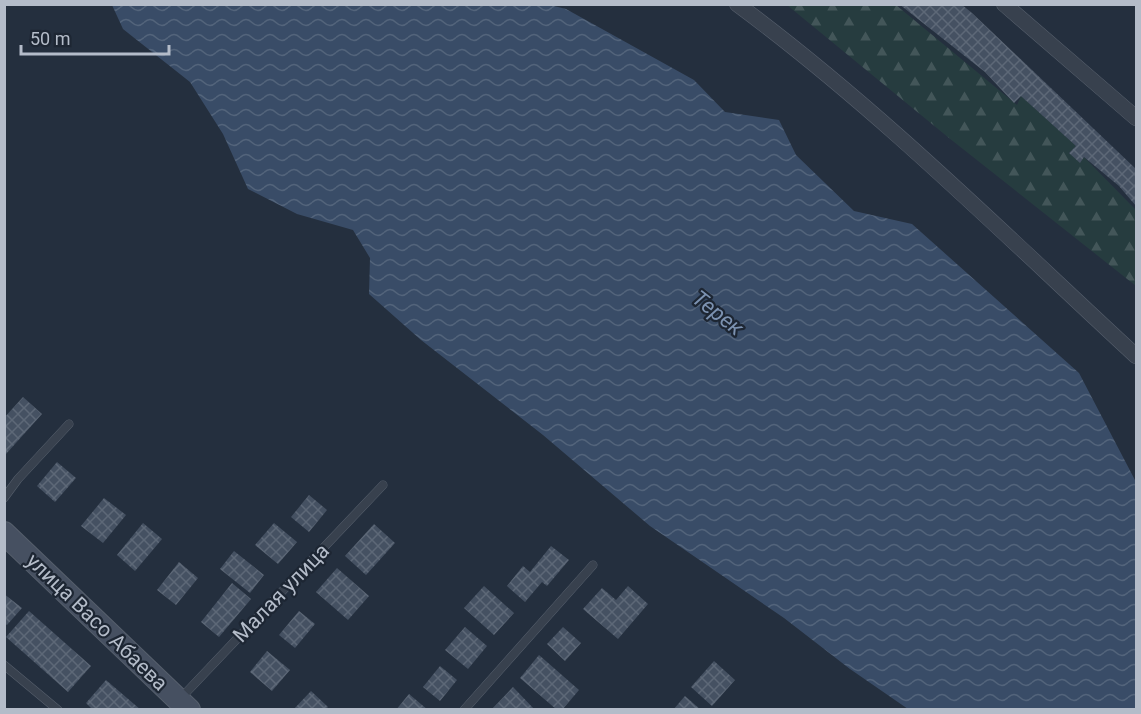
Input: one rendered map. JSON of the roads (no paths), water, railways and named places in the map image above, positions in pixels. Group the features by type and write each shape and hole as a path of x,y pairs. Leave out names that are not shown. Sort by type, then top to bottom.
{"main road":[{"name":"улица Васо Абаева","path":"4,533 184,705"}],"street":[{"path":"737,4 796,48 892,131 1137,357"},
{"path":"1004,4 1137,118"}],"lane":[{"path":"4,498 69,424"},
{"name":"Малая улица","path":"184,705 383,485"},
{"path":"464,710 593,566"},
{"path":"4,665 58,710"}],"water":[{"name":"Терек","path":"112,5 550,5 566,9 694,80 725,112 779,120 796,155 854,211 912,224 1079,373 1136,482 1136,709 908,709 850,669 784,618 650,526 543,435 421,340 369,294 370,258 353,230 297,214 248,189 223,134 190,82 123,29"}]}
